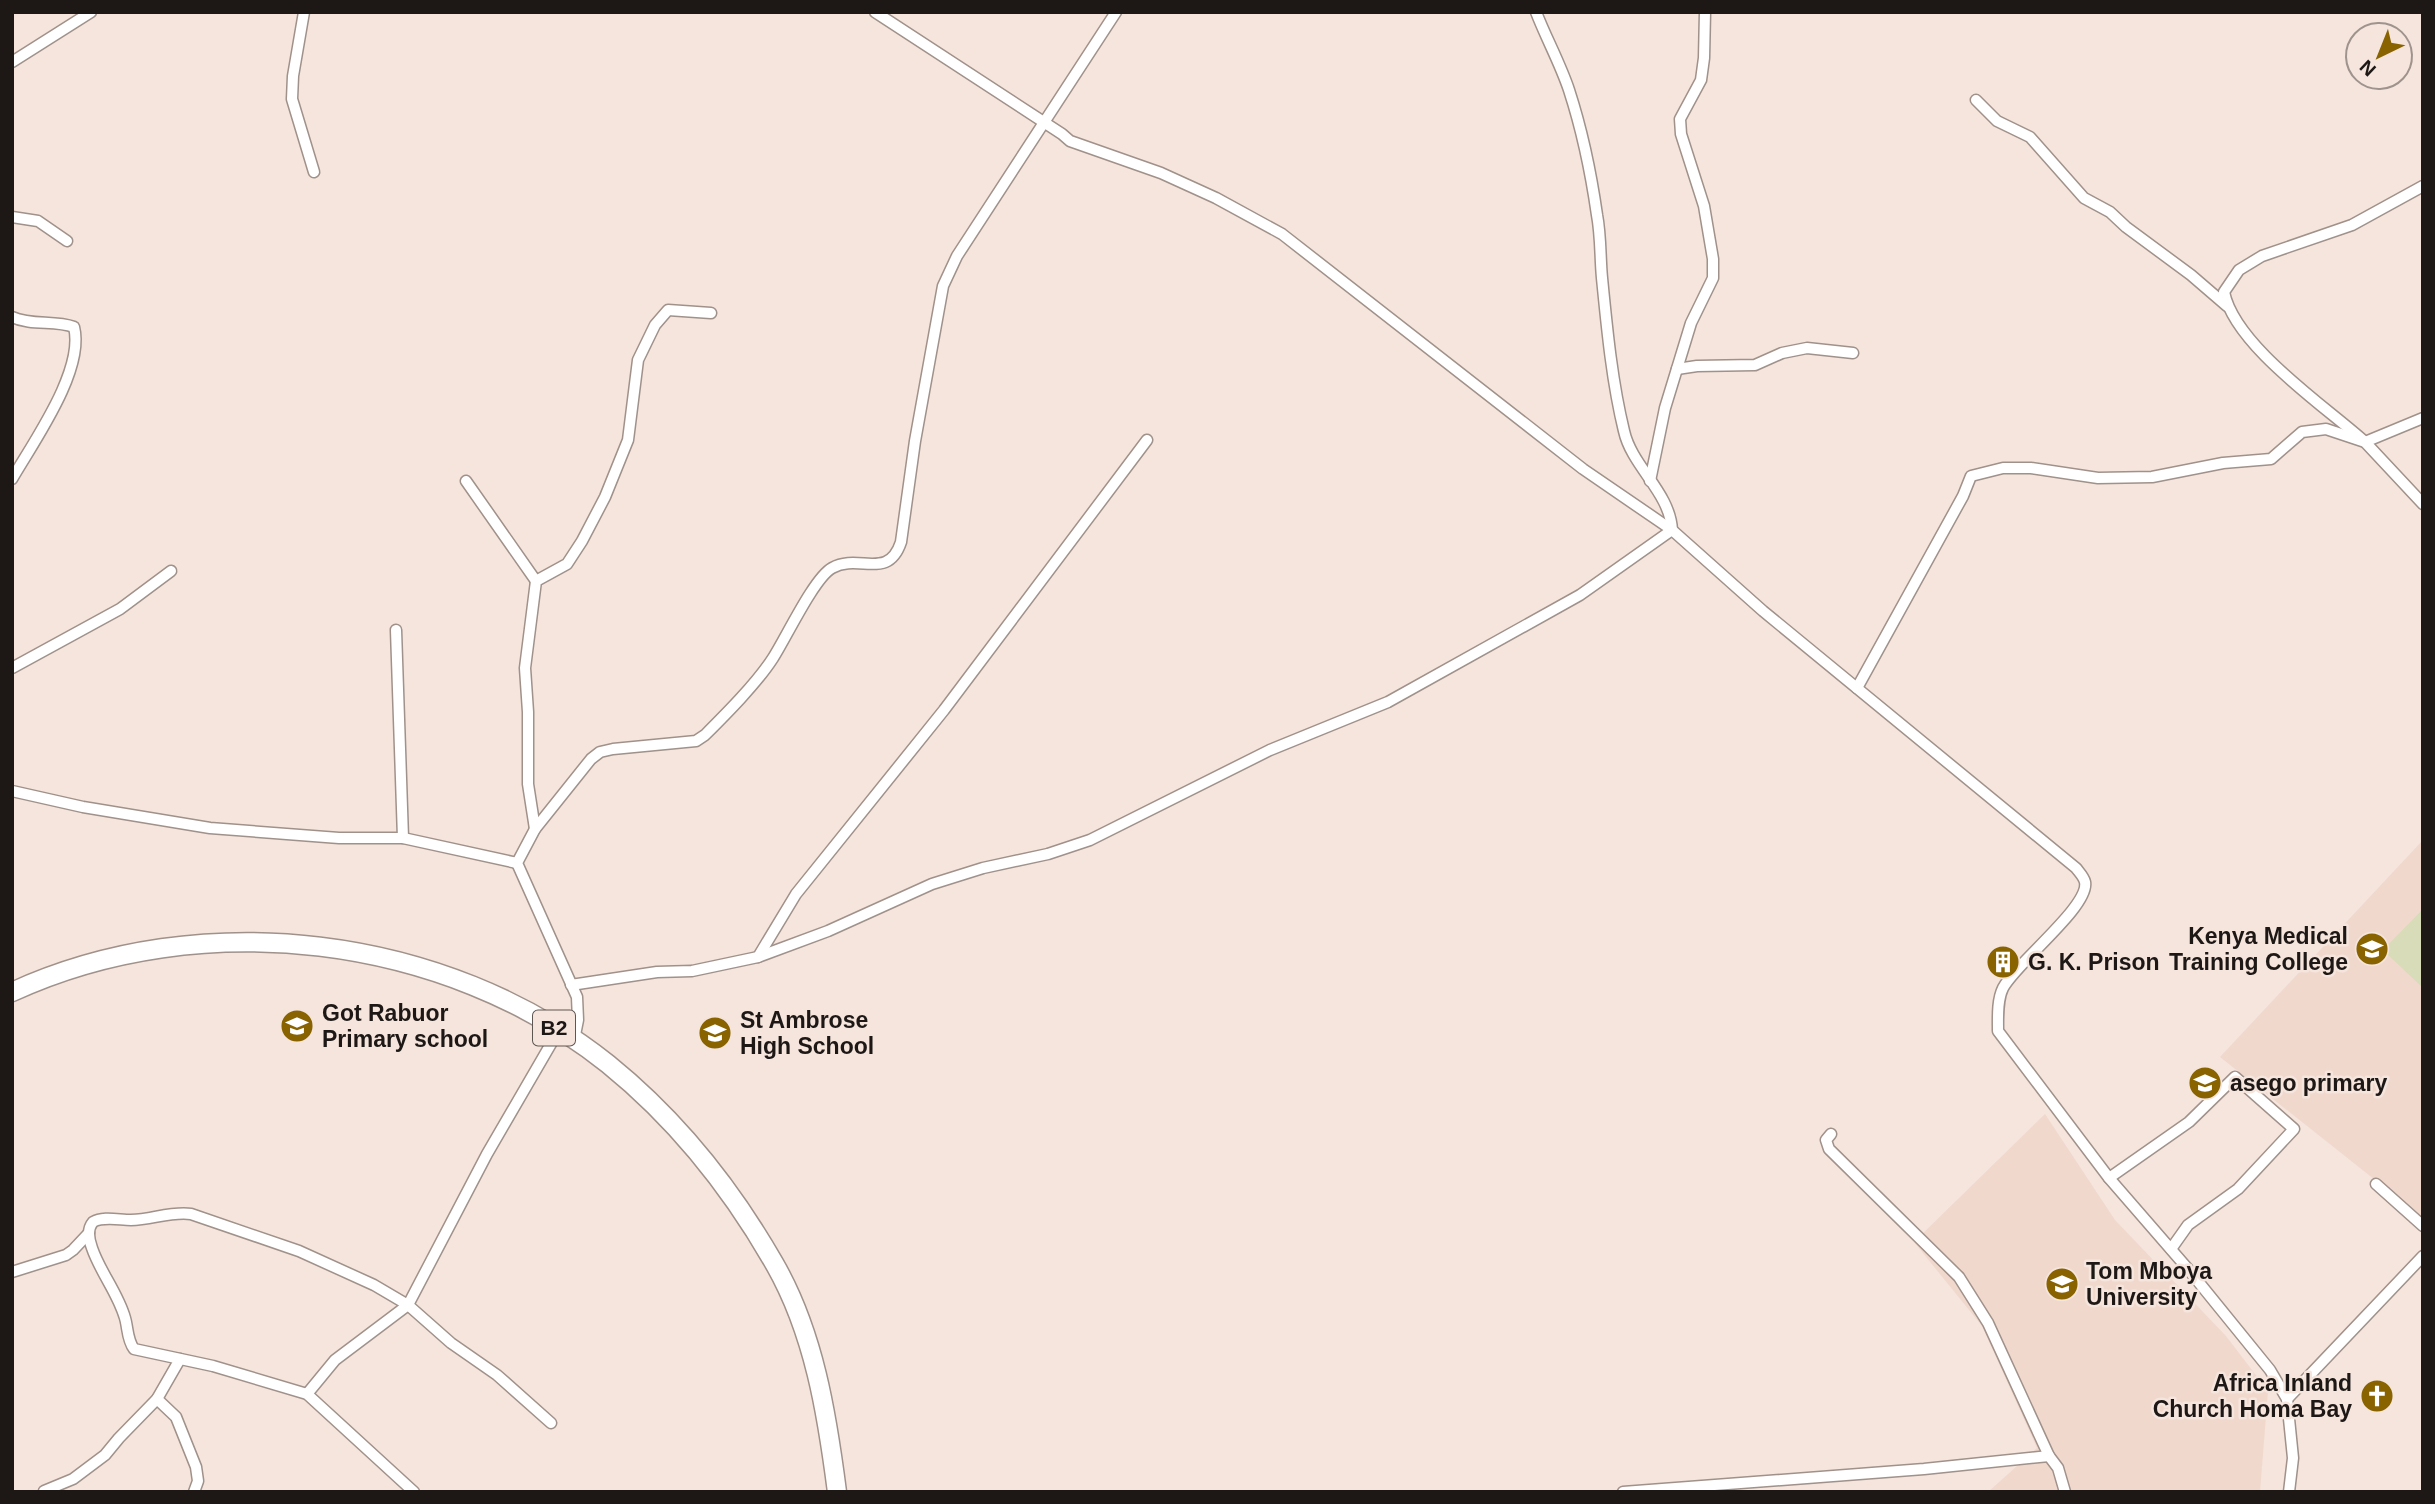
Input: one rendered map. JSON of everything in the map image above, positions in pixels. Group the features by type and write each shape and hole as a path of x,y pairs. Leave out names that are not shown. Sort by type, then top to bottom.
{"highway":[{"name":"B2","path":"12,992 86,964 150,950 204,943 303,945 354,952 408,964 453,979 524,1010 566,1035 636,1088 684,1136 729,1195 775,1265 800,1319 819,1383 830,1433 836,1492"}],"street":[{"path":"12,62 92,12"},
{"path":"303,12 292,99 314,172"},
{"path":"874,12 1070,141 1161,173 1216,198 1282,234 1583,469 1672,530 1763,611 2076,868 2085,880 2085,891 2071,912 2024,962 2003,989 1998,1008 1998,1031 2109,1178 2263,1362 2287,1399 2293,1458 2289,1492"},
{"path":"516,863 535,829 591,759 600,752 696,741 705,736 771,661 820,579 832,568 845,564 879,565 897,555 943,286 957,256 1116,12"},
{"path":"1536,12 1569,90 1581,136 1598,219 1602,281 1617,403 1625,438 1671,517 1672,530"},
{"path":"1650,481 1665,408 1691,323 1713,278 1713,258 1704,206 1681,134 1680,119 1700,80 1704,58 1705,12"},
{"path":"1976,100 1997,121 2030,136 2084,198 2110,212 2227,306"},
{"path":"2423,186 2352,225 2262,256 2239,270 2224,292 2227,306 2237,324 2279,370 2365,442 2423,504"},
{"path":"12,217 38,221 67,240"},
{"path":"536,581 567,564 605,498 628,440 638,360 655,325 668,310 711,313"},
{"path":"12,317 27,322 74,327 76,336 65,385 12,479"},
{"path":"1677,369 1755,365 1782,353 1807,348 1853,353"},
{"path":"1857,688 1963,496 1971,476 2003,468 2022,468 2098,478 2152,477 2223,463 2271,459 2302,432 2326,429 2365,442 2423,418"},
{"path":"758,957 796,894 944,710 1147,440"},
{"path":"467,481 536,581 525,668 528,784 535,829"},
{"path":"572,985 657,972 692,971 758,957 828,931 932,884 983,868 1048,854 1090,840 1270,750 1379,706 1580,595 1672,530"},
{"path":"12,668 120,609 171,571"},
{"path":"396,630 403,838"},
{"path":"12,790 83,807 210,828 339,838 403,838 516,863"},
{"path":"307,1394 335,1360 408,1305 487,1154 566,1035 579,1008 572,985 516,863"},
{"path":"2109,1178 2189,1122 2235,1077 2294,1129 2238,1189 2188,1225 2171,1249"},
{"path":"1831,1134 1826,1140 1829,1149 1951,1268 1972,1296 1988,1323 2049,1456 2058,1468 2065,1492"},
{"path":"2376,1184 2423,1226"},
{"path":"414,1492 307,1394 250,1376 134,1349 113,1287 91,1247 89,1226 98,1219 134,1220 163,1217 177,1212 191,1214 299,1251 374,1285 408,1305 451,1343 498,1375 551,1423"},
{"path":"12,1272 65,1255 89,1233"},
{"path":"2287,1399 2423,1256"},
{"path":"44,1491 73,1479 93,1465 157,1399 180,1359"},
{"path":"157,1399 176,1417 196,1467 198,1482 194,1492"},
{"path":"1623,1492 1924,1469 2049,1456"}],"shaded area":[{"name":"Kenya Medical Training College","path":"2423,840 2423,1218 2220,1057"},
{"name":"Tom Mboya University","path":"2045,1114 2115,1220 2226,1336 2268,1391 2260,1492 1988,1492 2037,1448 1982,1326 1914,1242"}],"green space":[{"path":"2423,909 2423,988 2383,950"}],"place":[{"name":"Kenya Medical Training College","path":"2372,949"},
{"name":"G. K. Prison","path":"2003,962"},
{"name":"Got Rabuor Primary school","path":"297,1026"},
{"name":"St Ambrose High School","path":"715,1033"},
{"name":"asego primary","path":"2205,1083"},
{"name":"Tom Mboya University","path":"2062,1284"},
{"name":"Africa Inland Church Homa Bay","path":"2377,1396"}]}
